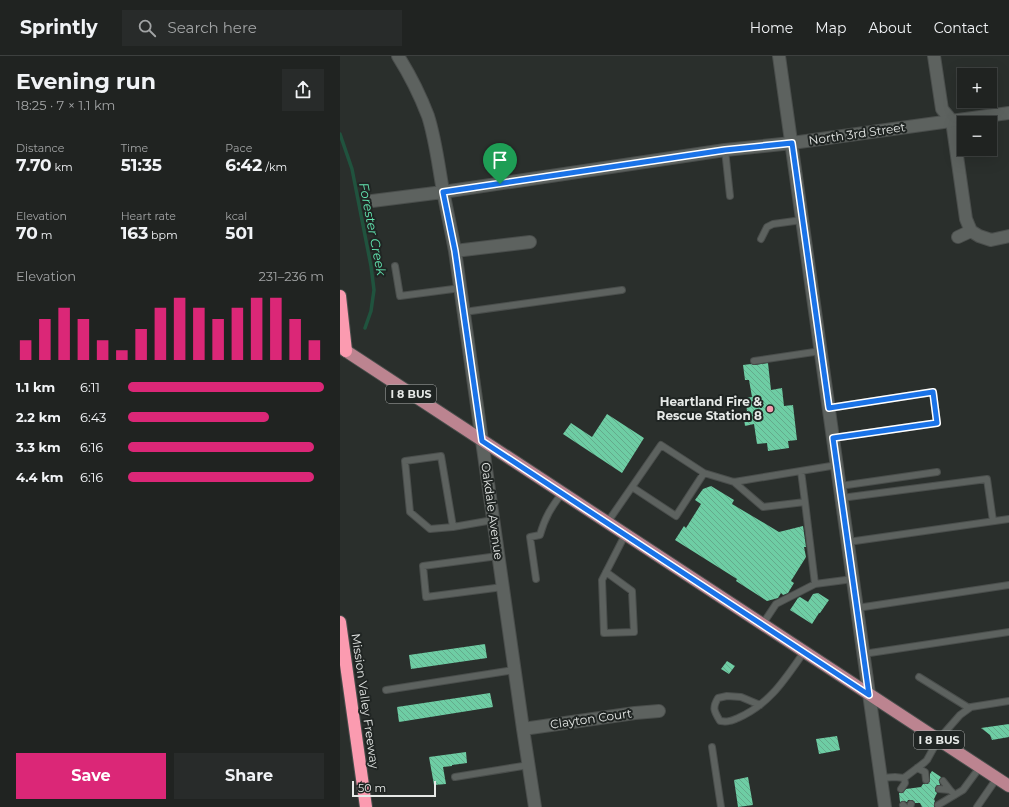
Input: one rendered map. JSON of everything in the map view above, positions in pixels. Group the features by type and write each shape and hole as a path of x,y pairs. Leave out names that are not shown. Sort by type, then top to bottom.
{"highway":[{"path":"340,296 343,349"},
{"name":"Mission Valley Freeway","path":"340,622 366,807"}],"main road":[{"name":"I 8 BUS","path":"343,349 1009,786"}],"street":[{"name":"Oakdale Avenue","path":"398,56 421,99 434,137 455,251 514,670 535,807"},
{"path":"778,56 792,143 885,807"},
{"path":"934,56 942,109 952,121 966,219 975,233 991,240 1009,236"},
{"name":"North 3rd Street","path":"372,202 725,150 792,143 1009,113"},
{"path":"958,237 975,233"},
{"path":"455,251 530,242"},
{"name":"Clayton Court","path":"523,729 659,710"}],"lane":[{"path":"725,150 730,196"},
{"path":"761,239 767,227 773,224 802,220"},
{"path":"395,266 400,296 460,288"},
{"path":"464,312 622,290"},
{"path":"754,361 821,351"},
{"path":"829,408 933,392 937,423 833,438"},
{"path":"607,523 661,445 704,473 734,482 762,507 805,502"},
{"path":"453,527 441,456 406,461 410,512 430,529 453,527 493,520"},
{"path":"734,482 837,465"},
{"path":"801,471 815,584"},
{"path":"841,492 937,472"},
{"path":"632,486 676,516 704,473"},
{"path":"841,492 987,478 993,521"},
{"path":"536,580 530,537 540,535 543,523 562,493"},
{"path":"848,542 1009,519"},
{"path":"606,572 632,591 634,632 604,633 602,580 606,572 625,535"},
{"path":"498,556 423,566 426,597 503,587"},
{"path":"762,625 776,604 815,584 853,579"},
{"path":"857,608 1009,584"},
{"path":"863,654 1009,632"},
{"path":"760,705 741,697 727,696 718,698 714,705 715,714 720,721 729,722 748,713 760,705 768,699 782,683 804,652"},
{"path":"386,690 514,670"},
{"path":"919,677 969,708"},
{"path":"901,790 917,768 927,760 938,740 960,714 971,707 1009,700"},
{"path":"712,747 721,807"},
{"path":"455,777 529,765"},
{"path":"938,805 964,790 980,767"},
{"path":"917,768 928,772 926,780"},
{"path":"881,778 895,777 906,783"},
{"path":"977,807 997,778"},
{"path":"944,781 955,795"},
{"path":"939,789 950,790"}],"building":[{"name":"Heartland Fire & Rescue Station 8","path":"768,363 771,390 782,388 784,406 793,405 797,440 788,441 789,448 768,451 767,443 757,444 754,424 745,426 743,411 747,411 745,398 752,397 749,380 745,380 743,365"},
{"path":"607,414 644,438 622,473 563,434 571,423 592,437"},
{"path":"711,486 734,500 732,504 779,532 803,526 806,557 791,581 794,583 788,593 783,595 781,593 778,598 767,601 736,581 737,579 675,540 684,526 686,528 701,504 695,500 703,489"},
{"path":"818,593 829,600 812,624 790,610 798,598 800,597 808,602 813,594"},
{"path":"485,644 487,658 411,669 409,655"},
{"path":"727,661 735,666 729,674 721,669"},
{"path":"490,693 493,707 399,722 397,707"},
{"path":"1009,724 1009,737 992,740 990,735 981,728"},
{"path":"837,736 840,750 819,754 816,739"},
{"path":"466,752 467,763 443,767 446,784 434,785 429,757"},
{"path":"932,771 941,777 939,781 940,785 937,785 935,788 937,793 934,799 934,807 922,807 920,803 915,803 912,800 900,802 899,793 903,793 906,789 921,787 923,784 928,784"},
{"path":"748,777 753,805 738,807 734,780"}],"waterway":[{"name":"Forester Creek","path":"340,134 352,169 371,266 374,290 371,311 365,328"}],"place":[{"name":"Heartland Fire & Rescue Station 8","path":"770,409"}],"route":[{"path":"792,143 829,408 933,392 937,423 833,438 869,695 482,441 455,251 443,192 500,184 725,150 792,143"}]}
